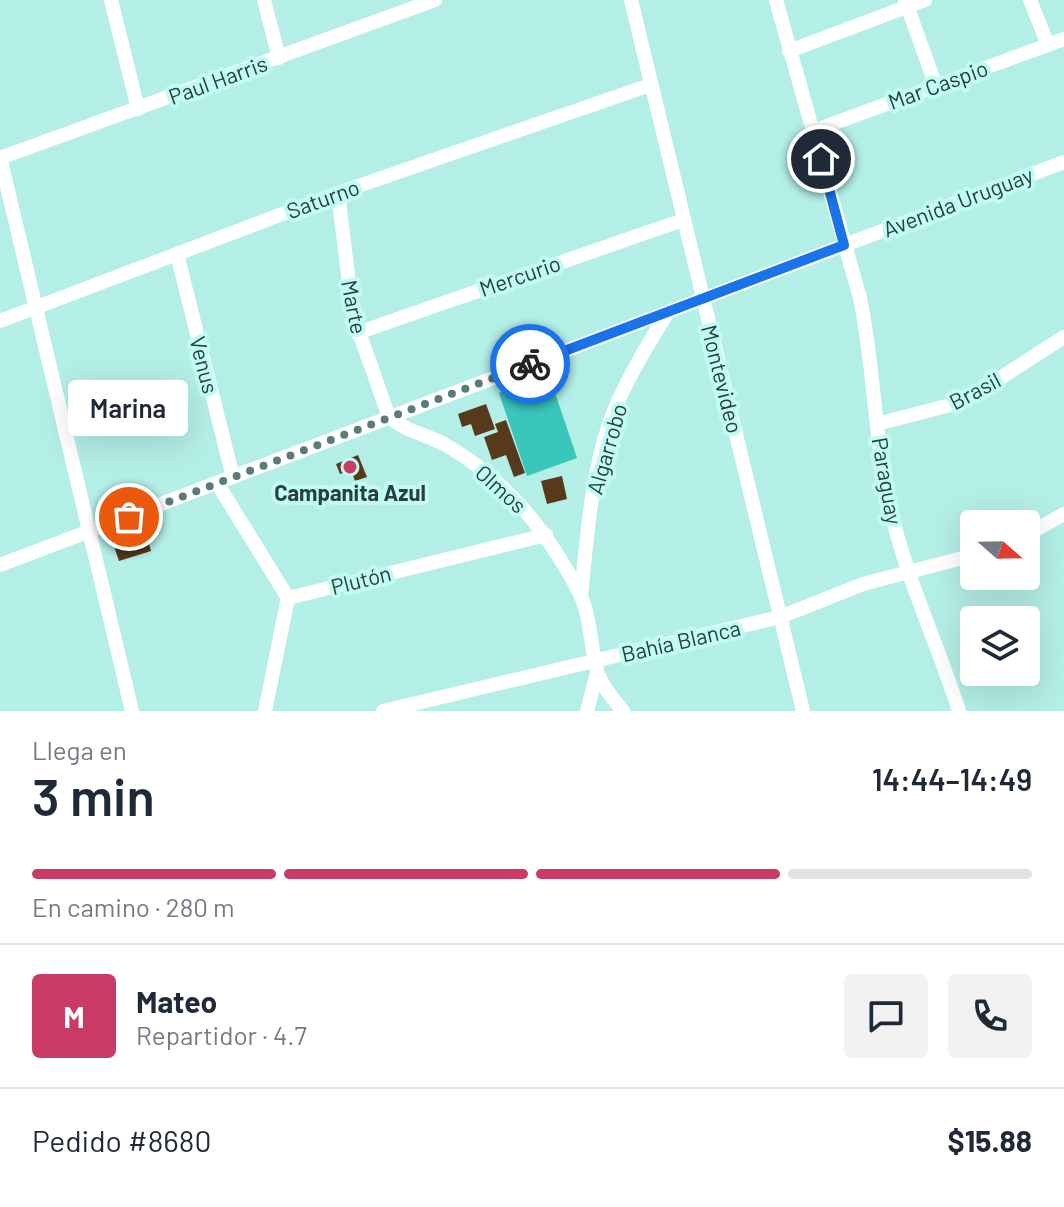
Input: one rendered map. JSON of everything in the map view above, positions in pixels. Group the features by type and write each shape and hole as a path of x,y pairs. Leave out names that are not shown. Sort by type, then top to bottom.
{"street":[{"path":"111,0 138,109"},
{"path":"264,0 279,58"},
{"name":"Paul Harris","path":"0,158 279,58 416,3 435,0"},
{"name":"Montevideo","path":"631,0 803,711"},
{"name":"Paraguay","path":"776,0 867,333 891,512 907,571 959,711"},
{"path":"789,51 906,3 925,0"},
{"path":"1030,0 1048,45"},
{"path":"906,3 936,86"},
{"name":"Mar Caspio","path":"813,131 1064,39"},
{"name":"Saturno","path":"0,321 338,193 650,85"},
{"path":"0,158 132,711"},
{"name":"Avenida Uruguay","path":"0,565 1064,162"},
{"name":"Marte","path":"338,193 357,333 389,417"},
{"name":"Mercurio","path":"357,333 683,220"},
{"name":"Venus","path":"177,254 233,477"},
{"name":"Algarrobo","path":"581,596 592,500 611,419 668,312"},
{"name":"Brasil","path":"877,424 954,404 980,391 1064,337"},
{"name":"Olmos","path":"389,417 401,427 442,443 481,468 523,506 546,535 581,596"},
{"path":"217,483 288,598 265,711"},
{"path":"1040,527 1064,514"},
{"name":"Plutón","path":"288,598 546,535"},
{"name":"Bahía Blanca","path":"383,711 596,667 780,617 907,571 960,558"},
{"path":"581,596 596,667 623,711"},
{"path":"587,711 596,667"}],"shaded area":[{"path":"549,375 577,458 527,476 499,393"}],"building":[{"path":"486,404 495,429 475,436 471,424 462,427 458,414"},
{"path":"506,420 525,473 514,477 506,455 492,460 484,437 498,432 495,424"},
{"name":"Campanita Azul","path":"358,455 367,477 355,481 351,470 340,474 336,464"},
{"path":"562,476 567,499 547,504 541,481"},
{"path":"146,533 151,551 119,561 114,546 116,542"}],"way so far":[{"path":"129,517 530,364"}],"place":[{"name":"Campanita Azul","path":"350,467"},
{"name":"Marina","path":"129,517"}],"route":[{"path":"530,364 844,245 821,159"}]}
